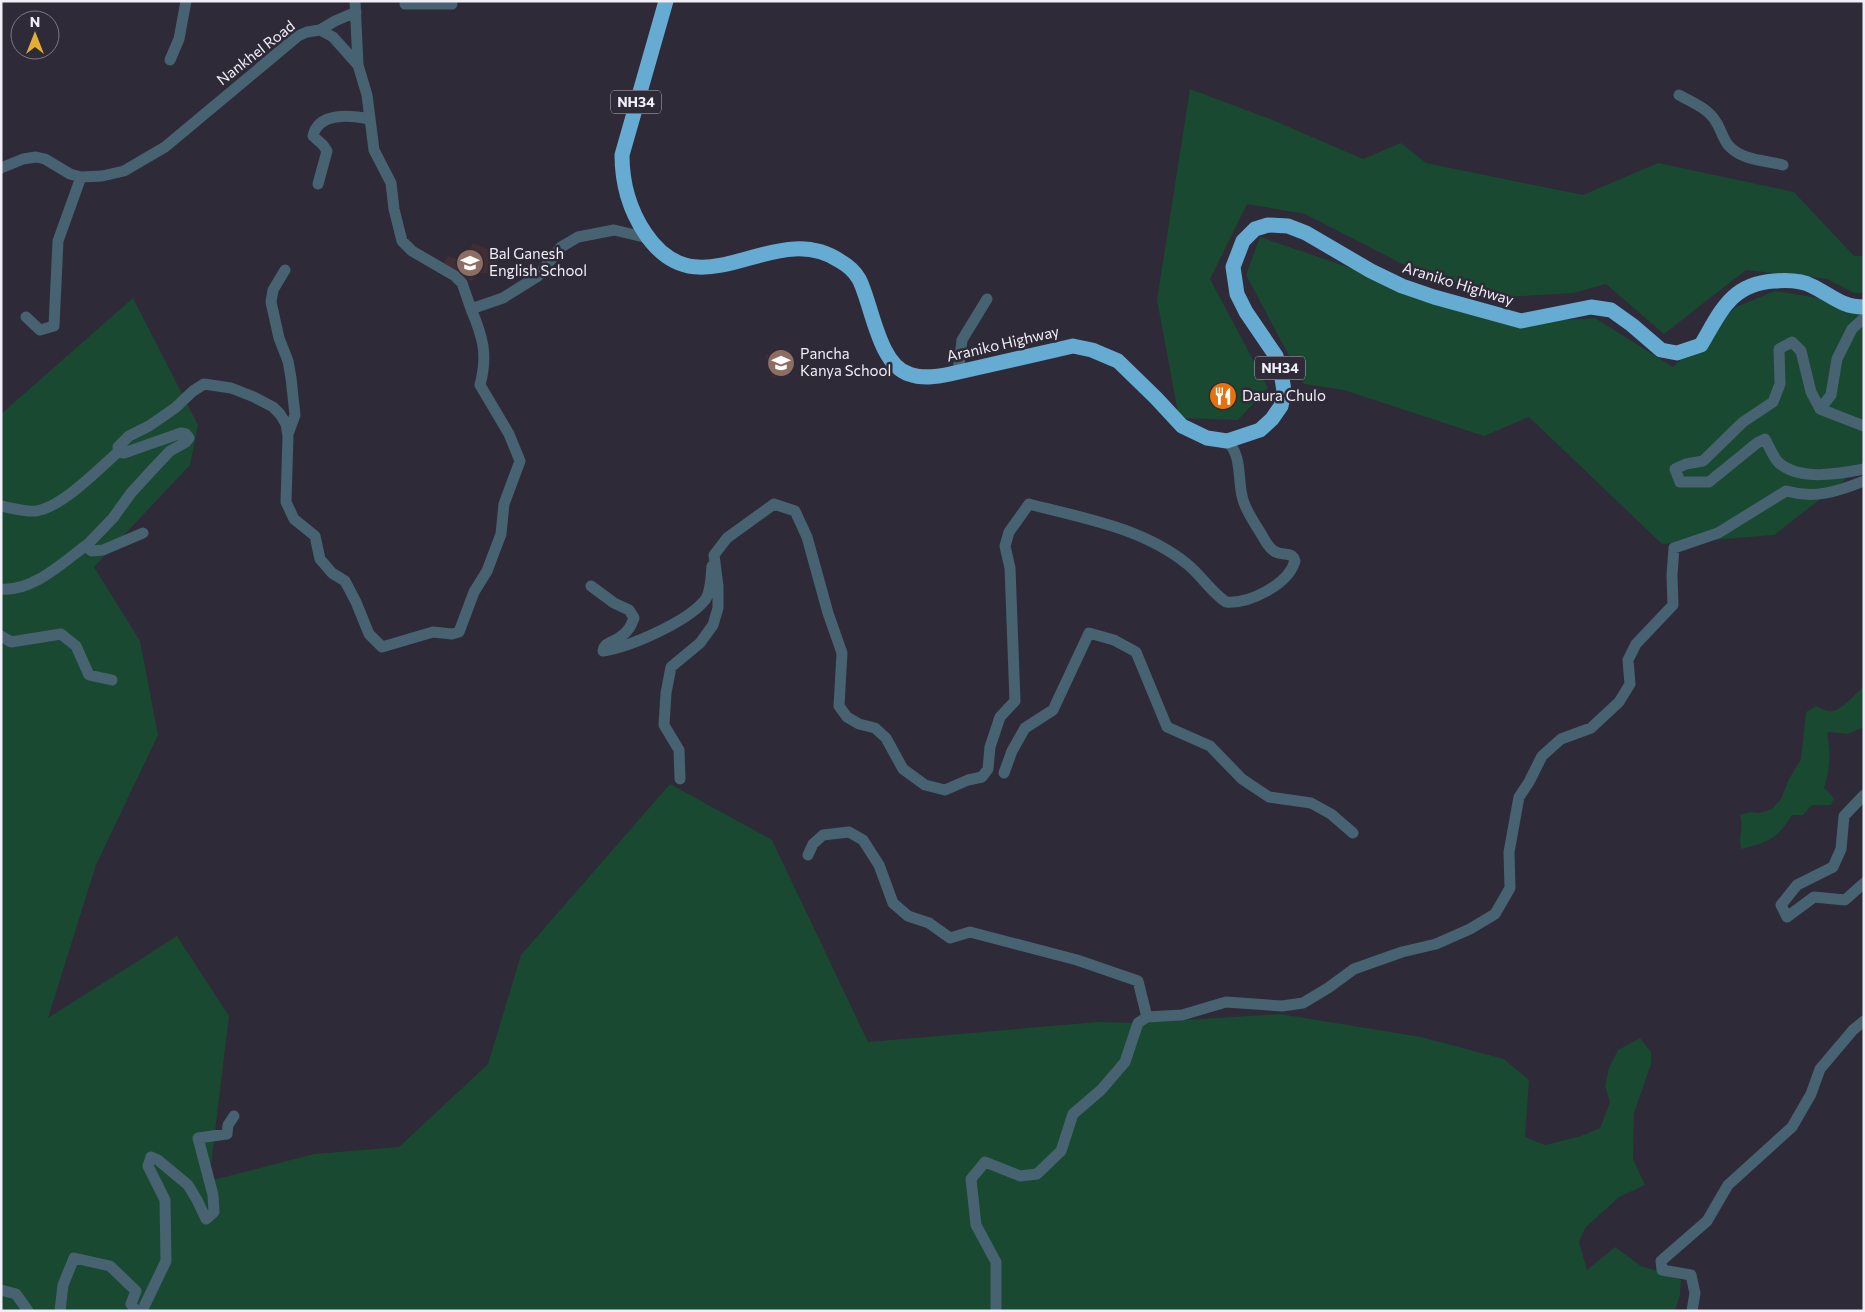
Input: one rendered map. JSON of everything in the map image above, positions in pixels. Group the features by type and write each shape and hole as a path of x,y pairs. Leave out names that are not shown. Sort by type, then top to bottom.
{"highway":[{"name":"Araniko Highway","path":"666,1 622,154 622,174 637,222 665,258 693,268 709,268 786,249 813,250 826,253 846,266 860,280 889,356 898,368 909,375 936,377 1073,346 1092,350 1118,362 1182,426 1208,438 1227,441 1260,430 1272,419 1281,406 1284,392 1281,372 1276,356 1246,312 1237,294 1233,267 1243,241 1255,229 1268,225 1288,226 1306,233 1371,271 1402,286 1434,297 1521,321 1590,307 1611,310 1661,350 1677,353 1701,344 1721,311 1738,292 1759,282 1787,280 1810,284 1850,307 1864,307"}],"street":[{"path":"170,60 179,39 186,1"},
{"path":"405,1 405,4 452,4"},
{"path":"320,30 356,7"},
{"path":"356,7 358,65"},
{"name":"Nankhel Road","path":"1,168 23,159 36,157 70,174 81,177 102,176 124,171 165,147 298,36 320,30 333,37 358,65 367,95 374,150 386,170 391,183 394,209 402,241 419,256 458,280 468,296 483,340 485,368 480,384 509,434 520,461 504,504 501,534 487,571 474,592 459,632 452,634 433,632 382,647 369,634 356,602 345,582 332,573 320,560 315,536 294,519 286,502 288,436"},
{"path":"1679,95 1708,113 1715,120 1728,146 1740,154 1763,162 1783,165"},
{"path":"318,184 327,151 323,144 314,136 314,130 323,121 337,117 360,117 369,120"},
{"path":"26,317 40,330 54,326 58,241 81,177"},
{"path":"471,309 503,298 538,276 561,247 578,237 614,230 648,238"},
{"path":"285,270 273,290 271,302 278,338 288,361 294,399 295,416 288,436"},
{"path":"958,373 962,340 987,299"},
{"path":"1820,409 1831,395 1837,359 1852,329 1864,318"},
{"path":"1864,426 1820,409 1811,392 1801,351 1792,342 1779,349 1780,384 1773,402 1743,422 1703,461 1686,464 1676,469 1680,482 1709,482 1757,443 1765,439 1778,462 1797,473 1835,475 1864,469"},
{"path":"1,506 36,511 55,504 118,452 118,447 129,436 149,426 175,408 193,391 204,384 230,388 273,407 286,424 288,436"},
{"path":"1,589 9,590 31,585 88,544 113,518 130,493 170,451 186,442 189,438 186,434 180,432 124,453 118,452"},
{"path":"591,586 614,603 628,610 634,618 630,628 620,638 606,645 603,651 618,649 689,615 706,598 714,555 727,538 774,504 795,511 807,537 828,614 842,653 839,706 847,717 859,724 876,728 886,738 903,769 925,785 945,790 968,780 982,777 988,768 990,747 1000,717 1015,702 1010,568 1005,546 1008,532 1030,504 1095,520 1150,540 1187,564 1226,602 1244,601 1254,597 1281,582 1289,573 1295,561 1294,558 1291,555 1274,552 1257,527 1244,500 1235,451 1227,441"},
{"path":"996,1311 996,1262 976,1225 971,1179 985,1162 1020,1176 1037,1174 1061,1151 1073,1114 1101,1090 1125,1062 1138,1023 1146,1017 1182,1015 1226,1002 1282,1006 1303,1003 1354,969 1402,952 1436,944 1470,929 1496,914 1510,888 1509,852 1519,797 1542,756 1561,739 1591,728 1619,702 1630,684 1628,660 1636,644 1673,605 1672,575 1674,548 1718,533 1786,491 1798,494 1825,494 1864,481"},
{"path":"88,544 92,551 103,550 143,533"},
{"path":"680,779 679,750 664,725 666,694 671,667 700,643 713,625 718,608 718,586 714,555"},
{"path":"1004,773 1012,751 1025,728 1053,710 1089,632 1114,640 1136,652 1167,727 1210,746 1242,779 1269,797 1311,803 1331,814 1353,833"},
{"path":"1,636 11,642 61,634 76,646 89,675 112,680"},
{"path":"1864,795 1844,816 1841,849 1833,867 1797,885 1781,905 1787,917 1814,897 1845,900 1864,883"},
{"path":"808,855 813,844 823,835 848,832 862,840 878,865 893,903 908,916 929,923 950,938 970,932 1077,960 1138,981 1146,1017"},
{"path":"1692,1311 1694,1292 1691,1275 1662,1270 1661,1261 1707,1221 1728,1185 1792,1127 1811,1094 1820,1069 1853,1030 1864,1021"},
{"path":"142,1311 166,1261 165,1200 148,1166 152,1158 158,1160 188,1185 198,1200 206,1220 214,1212 213,1195 198,1138 227,1134 228,1124 234,1116"},
{"path":"60,1311 63,1284 74,1258 110,1266 136,1291 131,1304 136,1311"},
{"path":"1,1290 16,1294 28,1311"}],"shaded area":[{"name":"Bal Ganesh English School","path":"473,243 500,254 493,273 479,273 472,281 443,264 448,256 464,261"},
{"name":"Pancha Kanya School","path":"790,349 794,371 773,378 765,355"}],"green space":[{"path":"1190,89 1275,121 1363,159 1401,143 1426,163 1583,195 1658,163 1794,192 1854,256 1864,256 1864,293 1854,293 1827,279 1746,270 1664,334 1606,284 1573,293 1507,297 1410,268 1305,214 1247,204 1210,279 1268,388 1238,420 1179,418 1157,300"},
{"path":"1260,237 1511,323 1595,318 1673,367 1736,307 1775,291 1864,305 1864,465 1774,535 1662,544 1529,417 1484,436 1344,390 1304,384 1246,275"},
{"path":"133,298 198,425 190,465 94,567 140,641 158,735 96,865 48,1018 177,936 229,1016 209,1181 314,1154 399,1147 488,1064 521,955 670,784 772,840 868,1042 1097,1022 1138,1023 1280,1014 1421,1037 1504,1059 1529,1080 1525,1137 1545,1145 1581,1136 1600,1128 1610,1102 1605,1086 1609,1068 1618,1050 1640,1038 1651,1052 1651,1064 1634,1113 1633,1159 1645,1185 1619,1197 1585,1228 1579,1242 1587,1270 1615,1247 1641,1266 1681,1280 1680,1295 1675,1311 1,1311 1,414"},
{"path":"1864,686 1864,727 1847,734 1827,733 1829,761 1824,788 1834,798 1831,805 1812,805 1803,815 1792,815 1782,829 1771,838 1759,844 1741,849 1740,815 1750,812 1759,813 1772,809 1781,799 1789,779 1801,759 1806,712 1816,706 1828,711 1836,710"}],"place":[{"name":"Bal Ganesh English School","path":"470,263"},
{"name":"Pancha Kanya School","path":"781,363"},
{"name":"Daura Chulo","path":"1223,396"}]}
